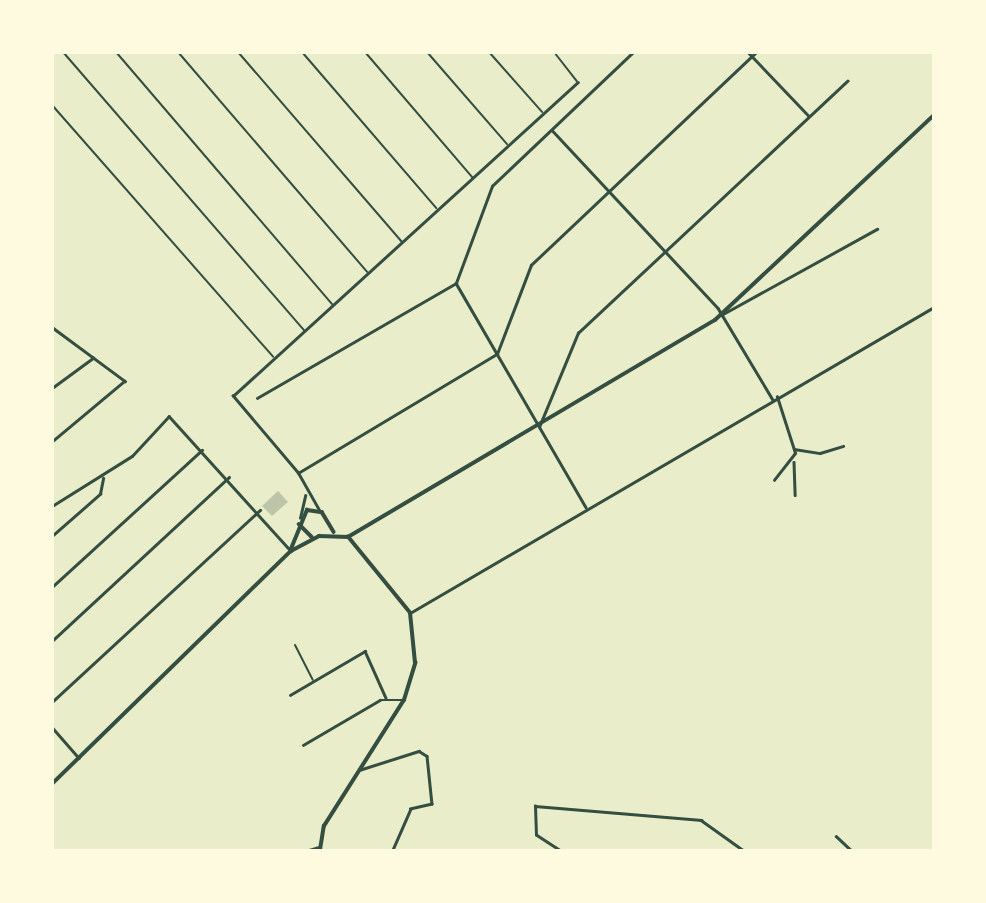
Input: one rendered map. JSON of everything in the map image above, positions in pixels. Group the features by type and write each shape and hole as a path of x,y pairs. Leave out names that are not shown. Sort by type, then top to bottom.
{"street":[{"path":"257,398 456,282 492,186 633,52"},
{"path":"748,52 809,116"},
{"path":"298,472 497,354 531,265 756,52"},
{"path":"539,427 574,338 847,81"},
{"path":"338,534 306,493 298,472 233,396 578,82"},
{"path":"723,314 933,115"},
{"path":"551,129 723,314 772,400"},
{"path":"348,537 539,427 723,314 877,229"},
{"path":"456,282 587,508"},
{"path":"410,613 933,307"},
{"path":"52,327 125,381 52,442"},
{"path":"52,335 57,331"},
{"path":"52,388 93,358"},
{"path":"777,397 794,449 795,495"},
{"path":"52,506 103,478 169,416 260,510 291,551"},
{"path":"794,449 820,453 843,446"},
{"path":"52,587 203,449"},
{"path":"774,480 793,458"},
{"path":"52,641 229,477"},
{"path":"52,536 100,494 103,478"},
{"path":"291,551 306,493"},
{"path":"52,702 260,510"},
{"path":"299,521 319,510"},
{"path":"299,521 317,536 338,534 348,537 410,613 415,663 404,700 324,825 320,849 309,850"},
{"path":"52,784 291,551 317,536 327,522"},
{"path":"290,695 365,652 386,698"},
{"path":"303,746 386,698 404,700"},
{"path":"52,727 79,758"},
{"path":"359,770 424,752 432,804 411,809 393,850"},
{"path":"559,850 533,830 535,806 541,804 701,820 743,850"},
{"path":"836,836 851,850"}],"lane":[{"path":"62,52 304,330"},
{"path":"116,52 333,305"},
{"path":"178,52 368,274"},
{"path":"238,52 402,242"},
{"path":"302,52 438,210"},
{"path":"365,52 473,178"},
{"path":"427,52 508,145"},
{"path":"489,52 543,114"},
{"path":"554,52 578,82"},
{"path":"52,106 274,358"},
{"path":"295,645 313,680"}],"building":[{"path":"278,491 288,502 272,516 262,506"}]}
